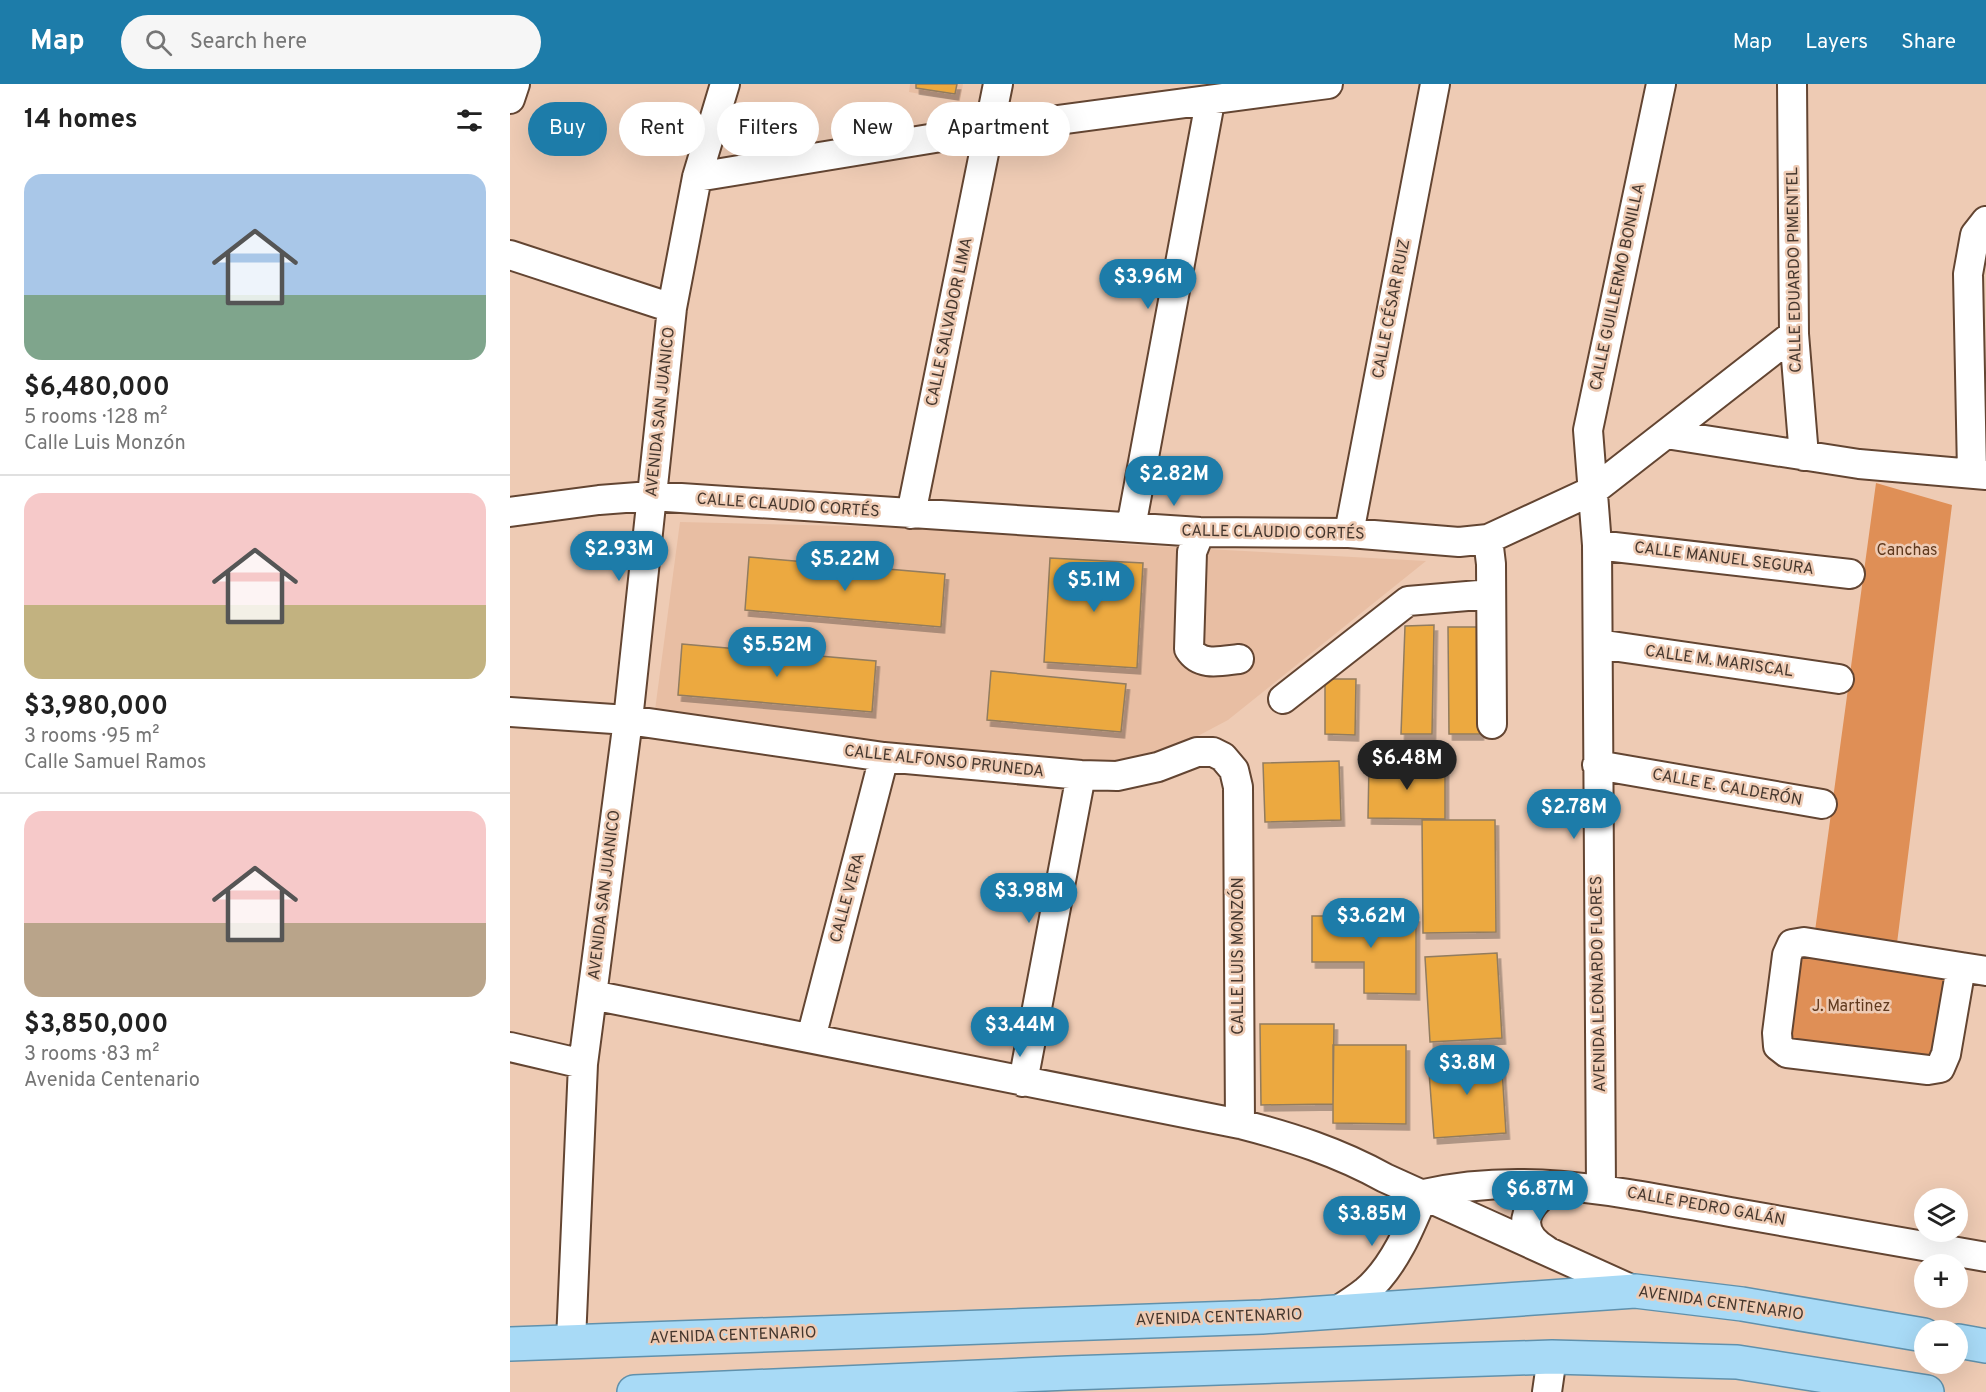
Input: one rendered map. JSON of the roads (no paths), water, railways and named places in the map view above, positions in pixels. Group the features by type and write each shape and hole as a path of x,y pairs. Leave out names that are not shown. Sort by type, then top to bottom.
{"main road":[{"name":"AVENIDA CENTENARIO","path":"510,1344 1334,1313 1635,1291 1742,1304 1914,1333"},
{"path":"1968,1343 1986,1346"},
{"path":"634,1392 1069,1382 1552,1357 1737,1362 1927,1392"}],"street":[{"path":"510,99 515,84"},
{"name":"AVENIDA SAN JUANICO","path":"583,1064 628,720 672,308 697,177 725,84"},
{"name":"CALLE SALVADOR LIMA","path":"995,102 998,84"},
{"path":"1070,119 1210,102 1328,84"},
{"name":"CALLE CÉSAR RUIZ","path":"1349,533 1435,84"},
{"name":"CALLE GUILLERMO BONILLA","path":"1594,490 1588,430 1660,84"},
{"name":"CALLE EDUARDO PIMENTEL","path":"1792,84 1794,334 1804,456"},
{"path":"1131,527 1210,102"},
{"path":"697,177 926,139"},
{"name":"CALLE SALVADOR LIMA","path":"910,514 984,156"},
{"path":"1666,434 1859,464 1979,474 1968,274 1975,235 1986,221"},
{"path":"510,255 672,308"},
{"name":"CALLE CLAUDIO CORTÉS","path":"510,512 599,500 651,496 1200,532 1349,533 1460,542 1488,539 1594,490 1794,334"},
{"name":"AVENIDA LEONARDO FLORES","path":"1594,490 1598,545 1597,765 1601,1189"},
{"path":"1200,532 1192,552 1189,649 1201,661 1239,659"},
{"path":"1488,539 1491,594 1492,724"},
{"name":"CALLE MANUEL SEGURA","path":"1598,545 1850,574"},
{"path":"1283,699 1408,601 1491,594"},
{"name":"CALLE M. MARISCAL","path":"1598,644 1839,679"},
{"name":"CALLE ALFONSO PRUNEDA","path":"510,712 628,720 884,757 1081,775 1117,776 1158,767 1197,752 1213,752 1223,757 1234,770 1238,787"},
{"name":"CALLE VERA","path":"811,1038 884,757"},
{"name":"CALLE E. CALDERÓN","path":"1597,765 1822,804"},
{"path":"1023,1082 1081,775"},
{"name":"CALLE LUIS MONZÓN","path":"1238,787 1240,1124"},
{"path":"1804,942 1973,969 1940,1068 1928,1070 1787,1053 1778,1046 1777,1033 1787,955 1792,944 1804,942"},
{"path":"592,995 1240,1124 1317,1145 1635,1291"},
{"path":"510,1047 583,1064 571,1341"},
{"name":"CALLE PEDRO GALÁN","path":"1424,1194 1461,1185 1495,1182 1601,1189 1986,1257"},
{"path":"1546,1250 1532,1239 1527,1222 1528,1212 1539,1196 1559,1186"},
{"path":"1334,1313 1366,1291 1384,1271 1399,1249 1424,1194"},
{"path":"1547,1392 1552,1357"}],"park label":[{"name":"Canchas","path":"1907,551"},
{"name":"J. Martinez","path":"1851,1007"}]}
